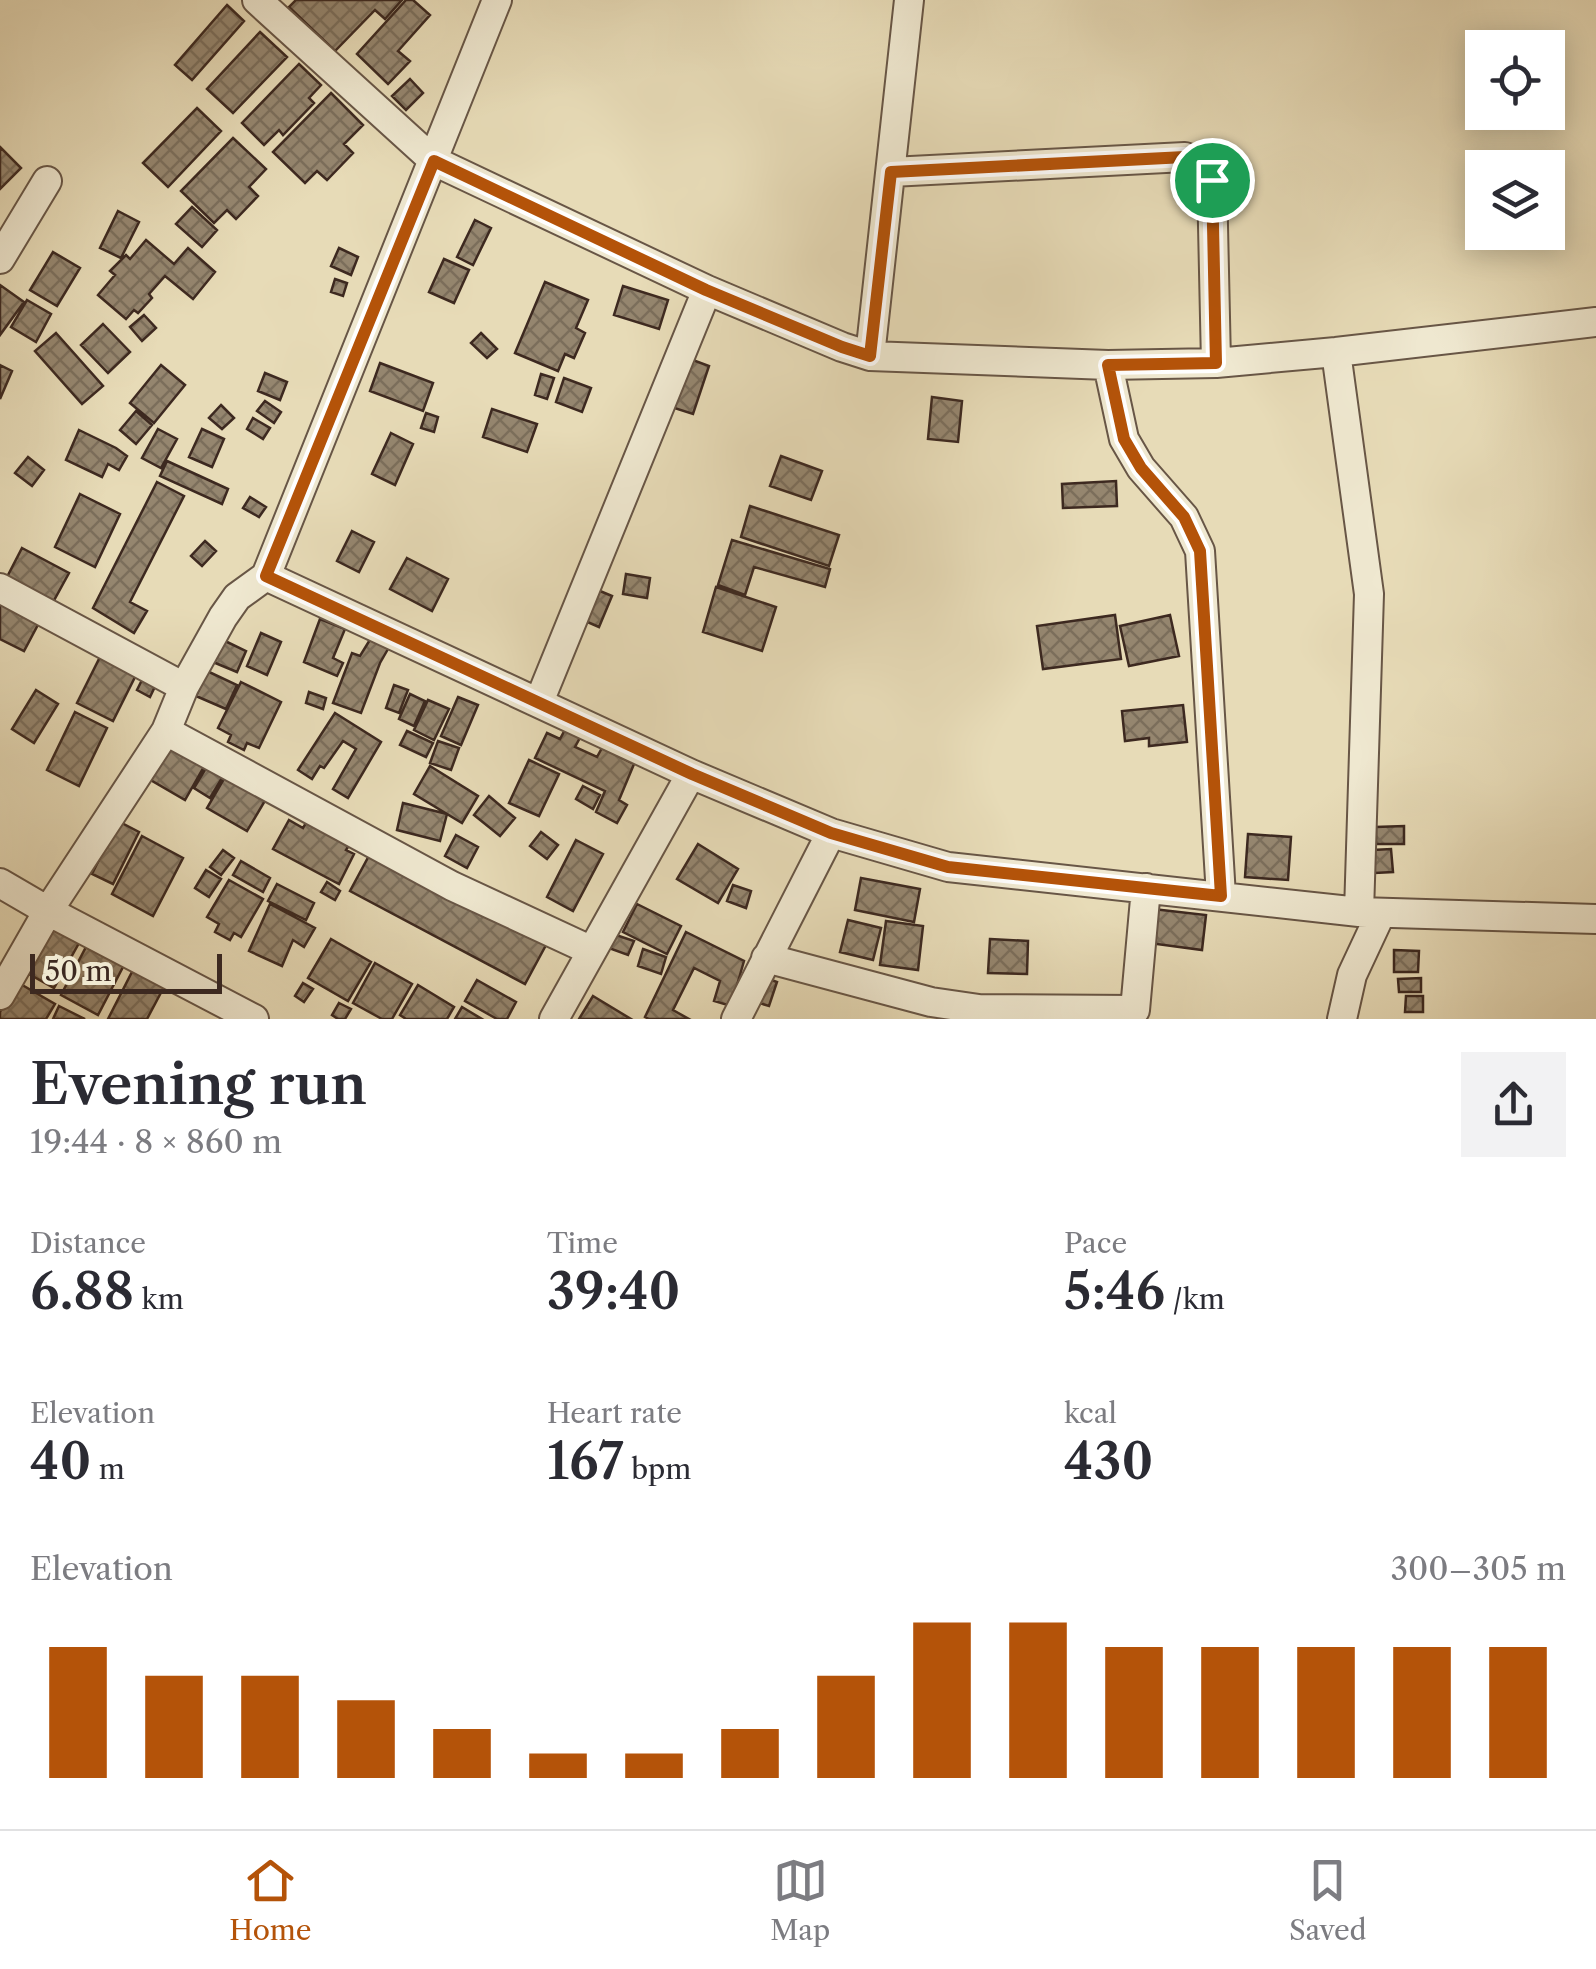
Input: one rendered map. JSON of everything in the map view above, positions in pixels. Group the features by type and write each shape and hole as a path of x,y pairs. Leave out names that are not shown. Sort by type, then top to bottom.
{"street":[{"path":"258,0 434,161 706,290 870,356 1108,365 1216,363 1596,322"},
{"path":"0,995 48,912 166,731 184,687 230,607 266,576 498,0"},
{"path":"870,356 909,0"},
{"path":"891,172 1185,157 1202,165 1212,180 1216,363"},
{"path":"0,258 47,181"},
{"path":"539,702 706,290"},
{"path":"1336,352 1368,594 1370,912 1342,1019"},
{"path":"1108,365 1124,439 1141,468 1184,517 1200,551 1221,896"},
{"path":"266,576 692,774 831,833 948,867 1370,912 1596,918"},
{"path":"0,588 184,687"},
{"path":"166,731 435,877 592,950"},
{"path":"554,1019 692,774"},
{"path":"736,1019 831,833"},
{"path":"0,883 254,1019"},
{"path":"766,958 980,1014 1135,1010 1146,888"}],"building":[{"path":"296,0 402,0 385,19 375,10 335,51 289,7"},
{"path":"406,0 413,0 430,15 398,51 410,61 388,84 357,54"},
{"path":"227,5 244,21 192,80 175,65"},
{"path":"260,32 287,57 233,113 207,89"},
{"path":"299,64 321,85 309,98 314,103 283,135 279,130 264,145 242,123"},
{"path":"410,79 423,93 406,110 392,96"},
{"path":"331,93 363,125 344,144 353,153 327,180 317,171 305,183 273,152"},
{"path":"197,108 221,131 168,187 143,163"},
{"path":"233,138 266,169 249,187 258,196 236,219 227,210 214,223 181,191"},
{"path":"0,147 21,168 0,189"},
{"path":"192,207 217,230 202,247 176,224"},
{"path":"118,211 139,222 121,258 100,248"},
{"path":"475,220 491,228 473,265 457,257"},
{"path":"146,240 174,264 188,248 215,272 193,299 165,276 149,294 152,298 126,319 98,295 115,275 110,271 126,255 130,259"},
{"path":"339,248 358,257 351,275 331,266"},
{"path":"53,252 80,268 57,306 30,290"},
{"path":"444,259 469,270 454,303 429,292"},
{"path":"335,279 347,283 343,296 331,292"},
{"path":"545,282 588,300 576,328 585,333 574,358 565,354 558,371 515,353"},
{"path":"0,285 24,302 0,335"},
{"path":"623,286 668,300 659,329 614,315"},
{"path":"27,300 51,314 36,342 11,327"},
{"path":"144,315 156,328 142,341 130,327"},
{"path":"103,324 130,352 108,373 81,345"},
{"path":"56,333 103,386 82,404 35,351"},
{"path":"481,333 497,349 487,358 471,343"},
{"path":"682,356 709,366 693,414 665,405"},
{"path":"380,363 433,383 423,411 370,391"},
{"path":"0,365 12,371 0,399"},
{"path":"161,365 185,385 154,423 130,403"},
{"path":"265,373 287,382 280,400 258,391"},
{"path":"541,374 554,378 547,399 535,395"},
{"path":"564,378 591,388 582,412 556,402"},
{"path":"932,397 962,401 958,442 928,439"},
{"path":"265,401 281,412 274,423 257,411"},
{"path":"221,405 234,418 222,429 209,418"},
{"path":"492,409 537,424 527,452 483,437"},
{"path":"136,411 152,425 136,444 120,430"},
{"path":"426,413 438,417 434,432 421,428"},
{"path":"253,418 270,428 263,439 247,429"},
{"path":"158,429 177,439 161,468 142,458"},
{"path":"202,429 224,439 212,467 189,457"},
{"path":"79,430 127,456 119,470 108,464 102,477 66,460"},
{"path":"391,433 413,444 395,485 372,474"},
{"path":"781,456 822,471 811,500 770,486"},
{"path":"28,457 44,470 32,486 15,473"},
{"path":"167,461 228,489 222,504 160,476"},
{"path":"1116,481 1117,506 1063,508 1062,484"},
{"path":"157,482 184,496 130,602 147,611 134,633 93,608"},
{"path":"80,494 120,514 95,567 55,547"},
{"path":"250,497 266,507 259,517 243,508"},
{"path":"750,506 839,535 829,566 741,537"},
{"path":"352,531 374,542 359,572 337,561"},
{"path":"732,540 830,569 825,587 754,567 745,595 718,585"},
{"path":"205,541 216,551 202,566 191,556"},
{"path":"22,548 69,573 52,604 6,579"},
{"path":"407,558 448,579 432,611 390,589"},
{"path":"626,574 650,578 647,598 623,594"},
{"path":"588,586 612,596 599,627 576,617"},
{"path":"716,587 776,607 762,651 703,632"},
{"path":"0,597 41,619 24,651 0,639"},
{"path":"1115,615 1121,659 1043,669 1037,626"},
{"path":"1170,615 1179,656 1129,666 1120,626"},
{"path":"320,619 345,629 333,658 343,663 337,676 304,662"},
{"path":"261,633 281,642 267,675 247,666"},
{"path":"371,638 388,649 361,713 333,703 352,653 360,656"},
{"path":"223,640 246,651 237,672 213,662"},
{"path":"104,649 140,667 113,721 77,703"},
{"path":"207,671 237,685 226,709 196,696"},
{"path":"146,672 159,678 150,697 137,690"},
{"path":"241,682 281,702 259,748 247,743 244,750 228,742 231,735 218,728"},
{"path":"394,685 408,690 399,713 386,708"},
{"path":"36,690 58,704 34,743 12,729"},
{"path":"309,692 326,698 323,709 306,703"},
{"path":"410,694 425,701 414,726 399,719"},
{"path":"458,697 478,705 461,745 441,736"},
{"path":"428,700 449,709 434,740 414,730"},
{"path":"1183,705 1187,742 1149,746 1149,738 1125,741 1122,711"},
{"path":"75,712 107,728 79,786 47,770"},
{"path":"335,713 381,742 348,798 333,789 356,749 343,741 312,779 298,770"},
{"path":"567,726 582,734 575,747 597,757 602,748 634,764 619,800 627,805 617,823 596,812 605,791 535,758 547,733 560,739"},
{"path":"407,731 433,743 426,757 400,745"},
{"path":"163,738 206,763 185,800 142,775"},
{"path":"438,741 459,748 451,770 430,763"},
{"path":"529,760 559,774 539,816 509,803"},
{"path":"209,763 225,773 210,798 194,788"},
{"path":"430,766 478,796 462,823 414,794"},
{"path":"229,770 269,794 247,831 207,808"},
{"path":"583,786 600,795 593,809 576,799"},
{"path":"489,796 515,818 500,836 474,815"},
{"path":"403,803 447,814 440,841 397,830"},
{"path":"289,820 303,828 307,821 350,844 346,850 354,854 339,884 273,849"},
{"path":"118,821 139,832 113,884 92,874"},
{"path":"1404,826 1404,844 1376,844 1376,827"},
{"path":"541,832 558,845 547,859 530,846"},
{"path":"1248,834 1291,837 1288,880 1245,877"},
{"path":"456,835 478,847 467,868 445,856"},
{"path":"142,836 183,858 153,916 112,894"},
{"path":"576,840 603,854 573,911 547,897"},
{"path":"698,844 738,869 718,903 677,879"},
{"path":"1391,849 1393,872 1375,873 1373,850"},
{"path":"223,850 234,858 221,875 210,867"},
{"path":"371,852 546,945 525,984 350,891"},
{"path":"241,861 270,878 263,892 233,875"},
{"path":"206,870 221,879 209,897 195,888"},
{"path":"861,878 920,889 914,922 855,910"},
{"path":"229,880 263,899 241,937 234,933 230,940 215,932 219,924 207,917"},
{"path":"327,882 340,891 335,900 321,892"},
{"path":"277,884 314,903 306,920 268,901"},
{"path":"733,885 751,891 746,908 727,901"},
{"path":"270,904 315,928 304,947 293,940 282,966 249,951"},
{"path":"637,904 681,926 667,954 623,932"},
{"path":"1153,909 1206,915 1202,950 1149,943"},
{"path":"848,920 881,928 873,960 840,952"},
{"path":"886,921 923,926 918,970 880,965"},
{"path":"45,924 79,943 54,988 20,969"},
{"path":"686,932 744,961 731,1006 714,1001 720,981 694,968 673,1010 689,1019 649,1019 645,1017"},
{"path":"610,933 634,941 628,955 606,947"},
{"path":"331,939 371,962 348,1001 308,978"},
{"path":"990,939 1028,941 1027,974 988,973"},
{"path":"87,945 124,965 98,1015 61,995"},
{"path":"643,949 666,957 661,974 638,966"},
{"path":"1394,950 1419,951 1418,972 1394,972"},
{"path":"375,963 412,984 392,1019 382,1019 353,1003"},
{"path":"134,968 165,985 147,1019 108,1019"},
{"path":"766,978 777,982 769,1006 759,1003"},
{"path":"1421,978 1421,992 1399,992 1398,979"},
{"path":"477,980 516,1002 507,1019 497,1019 465,1001"},
{"path":"17,982 55,1004 46,1019 0,1019"},
{"path":"303,983 313,989 304,1002 295,996"},
{"path":"418,985 454,1007 447,1019 406,1019 400,1015"},
{"path":"593,996 631,1019 579,1019"},
{"path":"1406,996 1423,996 1423,1012 1405,1012"},
{"path":"339,1003 351,1009 345,1019 332,1015"},
{"path":"59,1006 85,1019 53,1019"},
{"path":"462,1007 482,1019 455,1019"}],"route":[{"path":"1185,157 1202,165 1212,180 1216,363 1108,365 1124,439 1141,468 1184,517 1200,551 1221,896 948,867 831,833 692,774 266,576 434,161 706,290 870,356 891,172 1185,157"}]}
